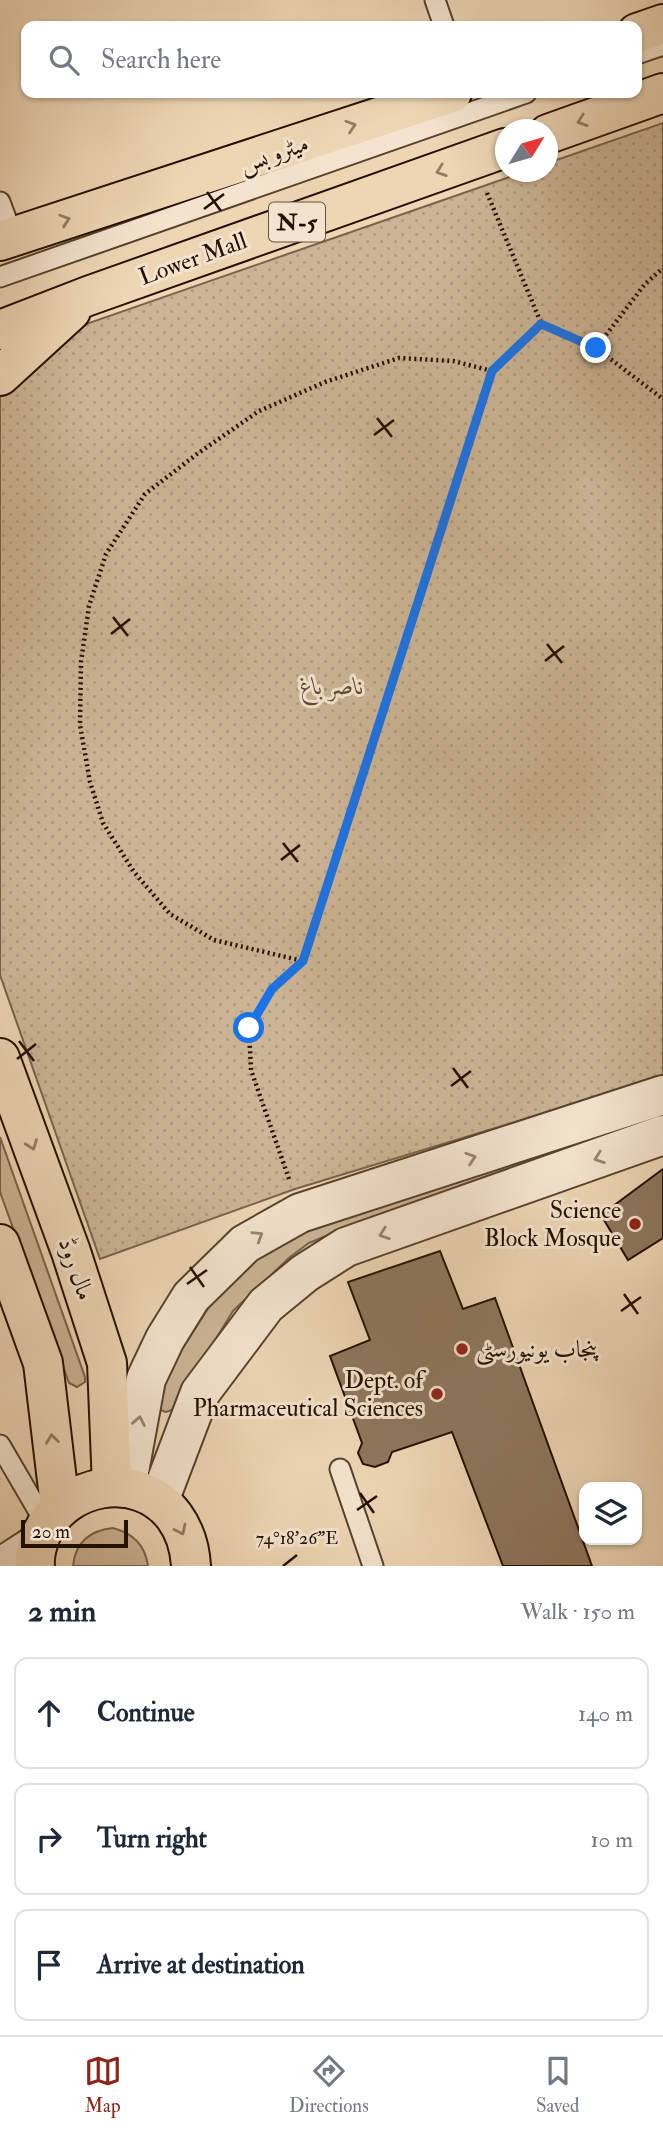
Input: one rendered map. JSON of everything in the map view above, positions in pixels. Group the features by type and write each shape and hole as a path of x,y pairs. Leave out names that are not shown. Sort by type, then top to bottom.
{"main road":[{"path":"642,31 663,24"},
{"path":"558,130 663,93"},
{"path":"4,227 435,98"},
{"name":"Lower Mall","path":"0,330 88,296 489,154"},
{"path":"0,376 88,296"},
{"name":"مال روڈ","path":"0,1058 71,1252 107,1363 132,1492"},
{"path":"0,1244 43,1363 44,1535"},
{"path":"44,1535 76,1496 93,1489 132,1492 173,1515 190,1550 191,1566"}],"street":[{"path":"132,1492 146,1379 164,1339 191,1297 245,1244 300,1213 663,1095"},
{"path":"132,1492 200,1393 267,1305 305,1273 346,1248 663,1135"},
{"path":"3,1566 44,1535"}],"lane":[{"path":"435,0 442,21"},
{"path":"642,52 663,45"},
{"name":"میٹرو بس","path":"0,277 512,98"},
{"path":"0,1445 44,1535"},
{"path":"340,1469 373,1566"}],"path":[{"path":"489,154 541,324 596,348 663,399"},
{"path":"596,348 645,284 663,268"},
{"path":"300,1213 251,1070 249,1028 272,989 303,961 492,371 541,324"},
{"path":"303,961 214,940 170,914 134,872 103,823 90,782 80,725 81,662 89,606 106,554 145,494 259,411 324,382 399,358 453,361 492,371"}],"green space":[{"name":"ناصر باغ","path":"663,123 663,1077 295,1189 100,1259 0,975 0,397 63,332 495,182 558,182 558,160"},
{"path":"663,1107 663,1122 352,1225 309,1243 290,1257 233,1311 172,1410 160,1410 163,1379 225,1282 267,1240"},
{"path":"0,1137 85,1377 85,1382 77,1387 69,1383 0,1192"},
{"path":"113,1528 137,1541 148,1566 73,1566 77,1550 86,1539 98,1531"}],"building":[{"name":"Science Block Mosque","path":"663,1169 663,1238 628,1260 601,1215"},
{"name":"Dept. of Pharmaceutical Sciences","path":"440,1251 463,1309 495,1298 579,1530 579,1545 584,1545 592,1566 503,1566 452,1432 392,1452 388,1462 375,1467 363,1464 358,1453 362,1443 330,1356 370,1340 348,1282"}],"place":[{"name":"Science Block Mosque","path":"635,1224"},
{"name":"پنجاب یونیورسٹی","path":"462,1349"},
{"name":"Dept. of Pharmaceutical Sciences","path":"437,1394"}],"route":[{"path":"249,1028 272,989 303,961 492,371 541,324 596,348"}]}
